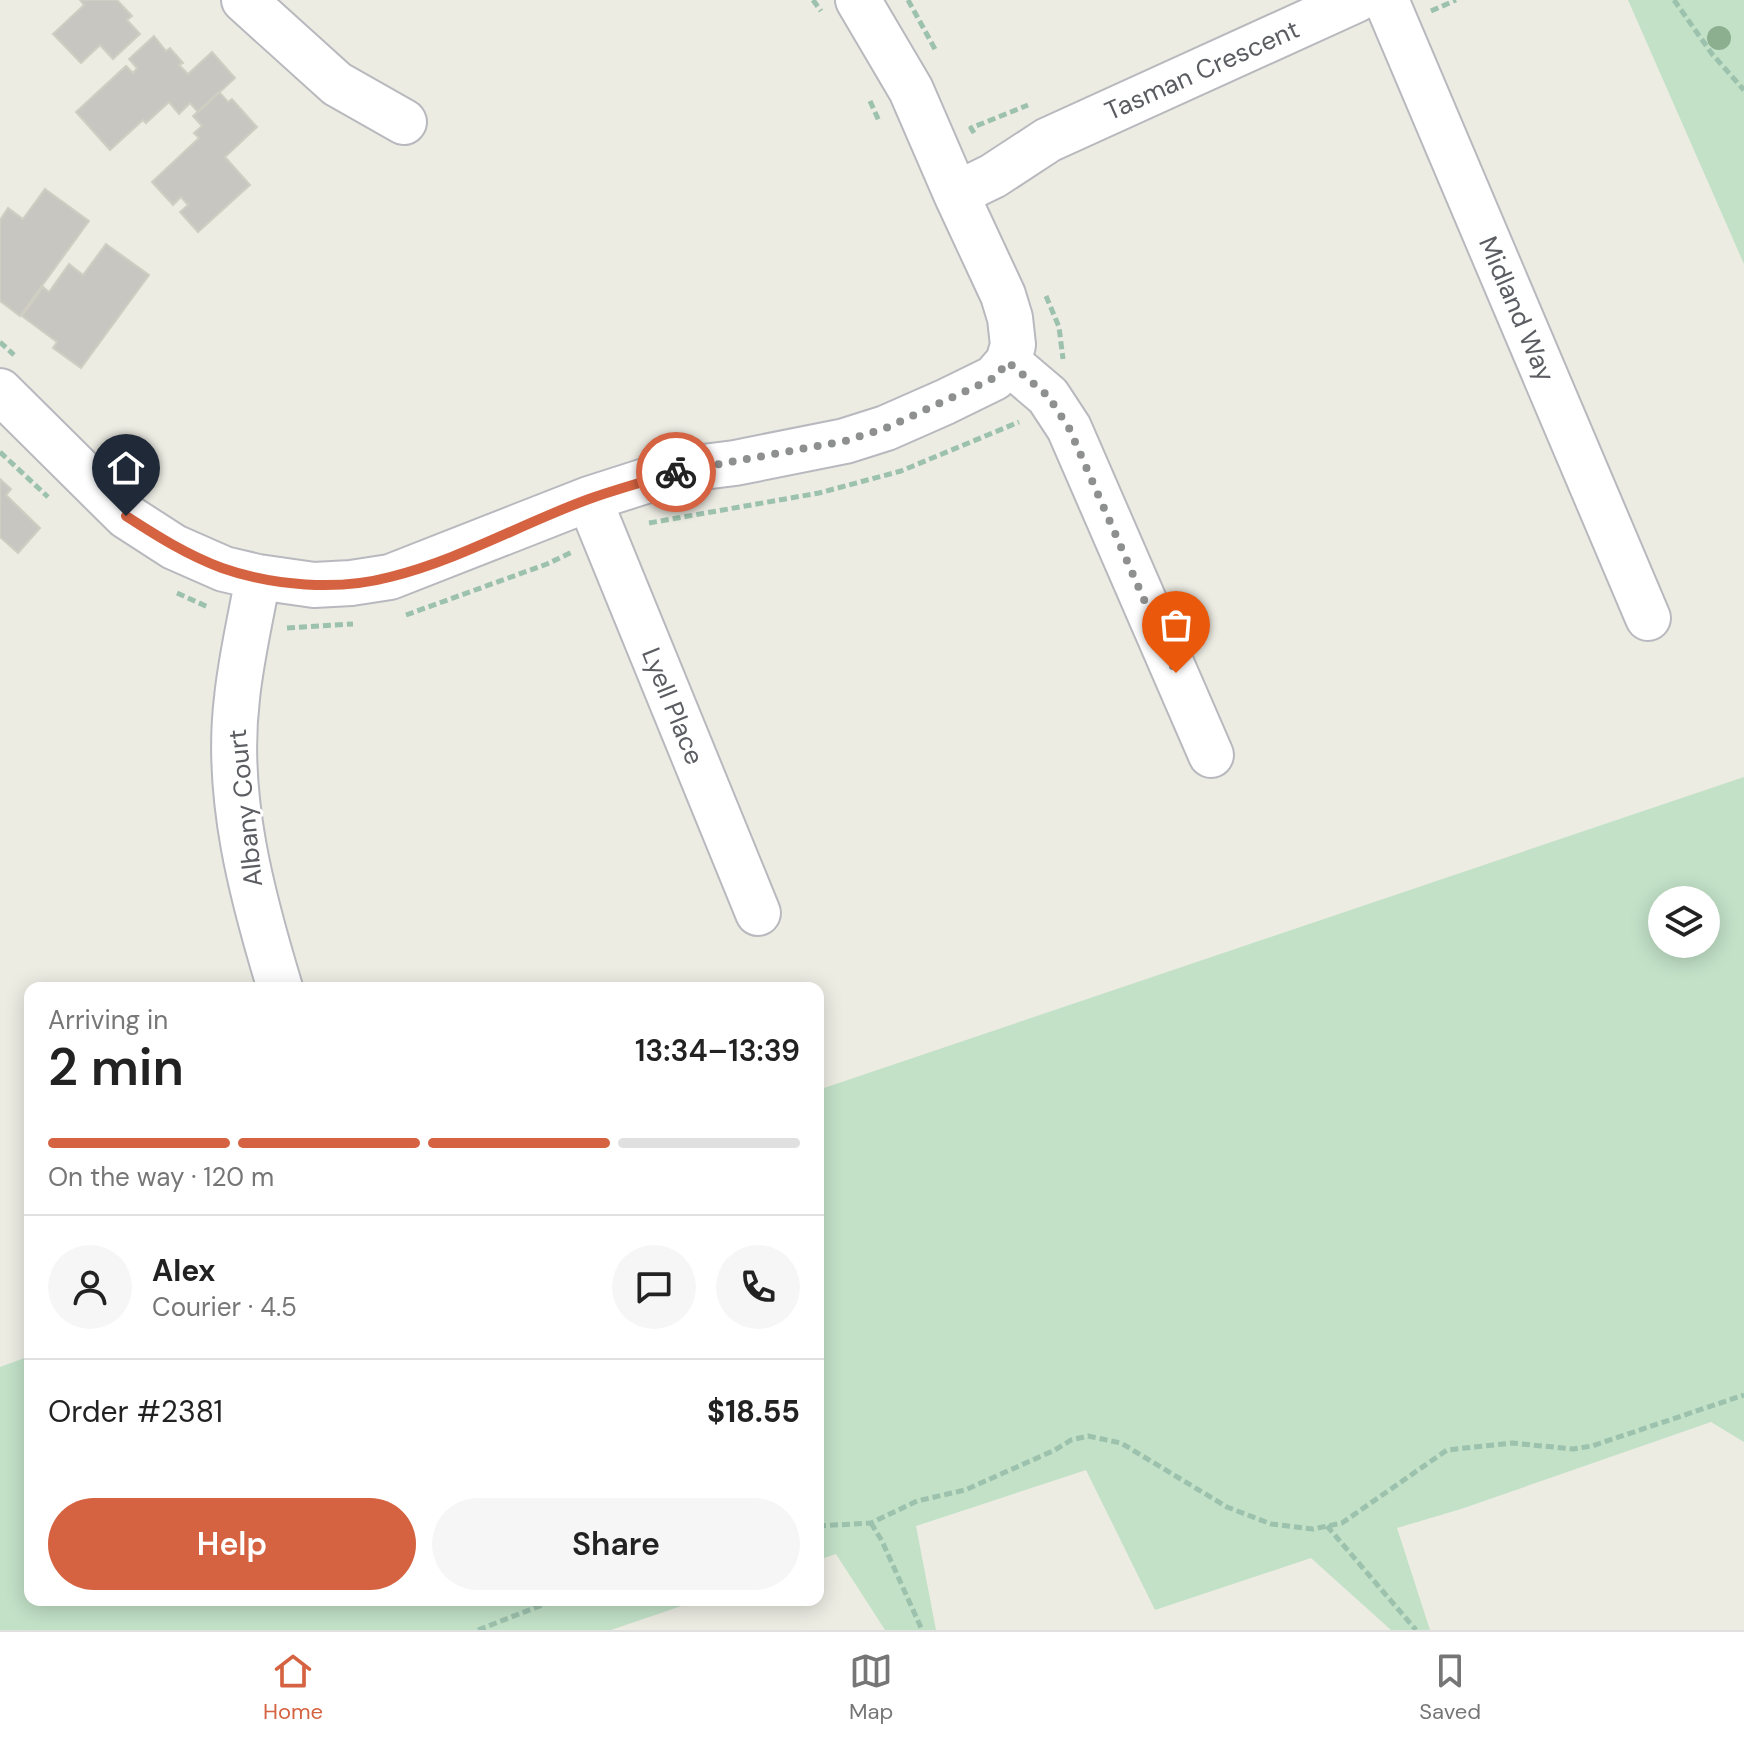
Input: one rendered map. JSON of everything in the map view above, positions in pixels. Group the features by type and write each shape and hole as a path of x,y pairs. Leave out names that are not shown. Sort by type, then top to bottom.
{"street":[{"path":"244,0 337,84 404,122"},
{"name":"Tasman Crescent","path":"951,183 993,176 1048,140 1356,0"},
{"path":"10,376 126,516 174,547 224,569 314,585 390,577 596,518 687,469 735,463 845,441 886,428 994,378 1008,362 1013,333 1003,295 911,90 843,11"},
{"name":"Midland Way","path":"1392,13 1648,618"},
{"path":"1008,362 1050,399 1069,428 1211,755"},
{"name":"Lyell Place","path":"596,518 758,913"},
{"name":"Albany Court","path":"258,577 236,699 234,753 246,859 257,914 278,982"}],"path":[{"path":"813,0 843,11"},
{"path":"1392,13 1456,0"},
{"path":"1674,0 1712,54 1744,90"},
{"path":"863,88 884,130"},
{"path":"392,618 547,564 596,518 664,519 819,493 901,471 1024,420 1050,399 1058,387 1064,358 1059,327 1044,290"},
{"path":"0,342 10,376"},
{"path":"0,452 57,504"},
{"path":"164,586 189,600 250,623 284,628 337,627 365,622"},
{"path":"824,1526 871,1523 917,1501 965,1490 1071,1440 1088,1436 1121,1443 1227,1507 1271,1524 1313,1529 1342,1523 1447,1450 1512,1443 1573,1449 1592,1446 1744,1395"},
{"path":"871,1523 922,1630"},
{"path":"1327,1526 1416,1630"},
{"path":"478,1630 540,1606"}],"green space":[{"path":"1628,0 1744,0 1744,264"},
{"path":"1744,777 1744,1442 1711,1422 1461,1509 1397,1528 1430,1630 1391,1630 1311,1558 1155,1610 1086,1470 916,1526 936,1630 885,1630 836,1554 824,1558 824,1088"},
{"path":"24,1358 24,1606 681,1606 611,1630 0,1630 0,1367"}],"building":[{"path":"80,0 117,0 132,16 127,20 140,34 113,59 100,45 81,63 53,34 84,5"},
{"path":"154,36 166,51 170,48 188,74 212,52 235,78 198,112 190,103 179,114 169,102 146,123 143,120 110,150 76,112 126,66 133,73 137,68 129,59"},
{"path":"219,92 228,102 232,99 257,127 225,157 250,185 198,232 180,212 188,205 181,197 173,205 152,182 199,138 194,133 202,126 193,116"},
{"path":"45,189 89,221 20,316 0,301 0,220 8,208 23,219"},
{"path":"106,244 149,275 81,368 53,348 57,342 22,316 43,287 49,292 69,264 83,275"},
{"path":"0,479 11,489 6,495 40,528 18,553 0,537"}],"way so far":[{"path":"676,472 790,453 886,428 994,378 1008,362 1048,396 1069,428 1176,673"}],"route":[{"path":"126,516 174,547 224,569 314,585 351,583 390,577 435,562 589,499 676,472"}]}
